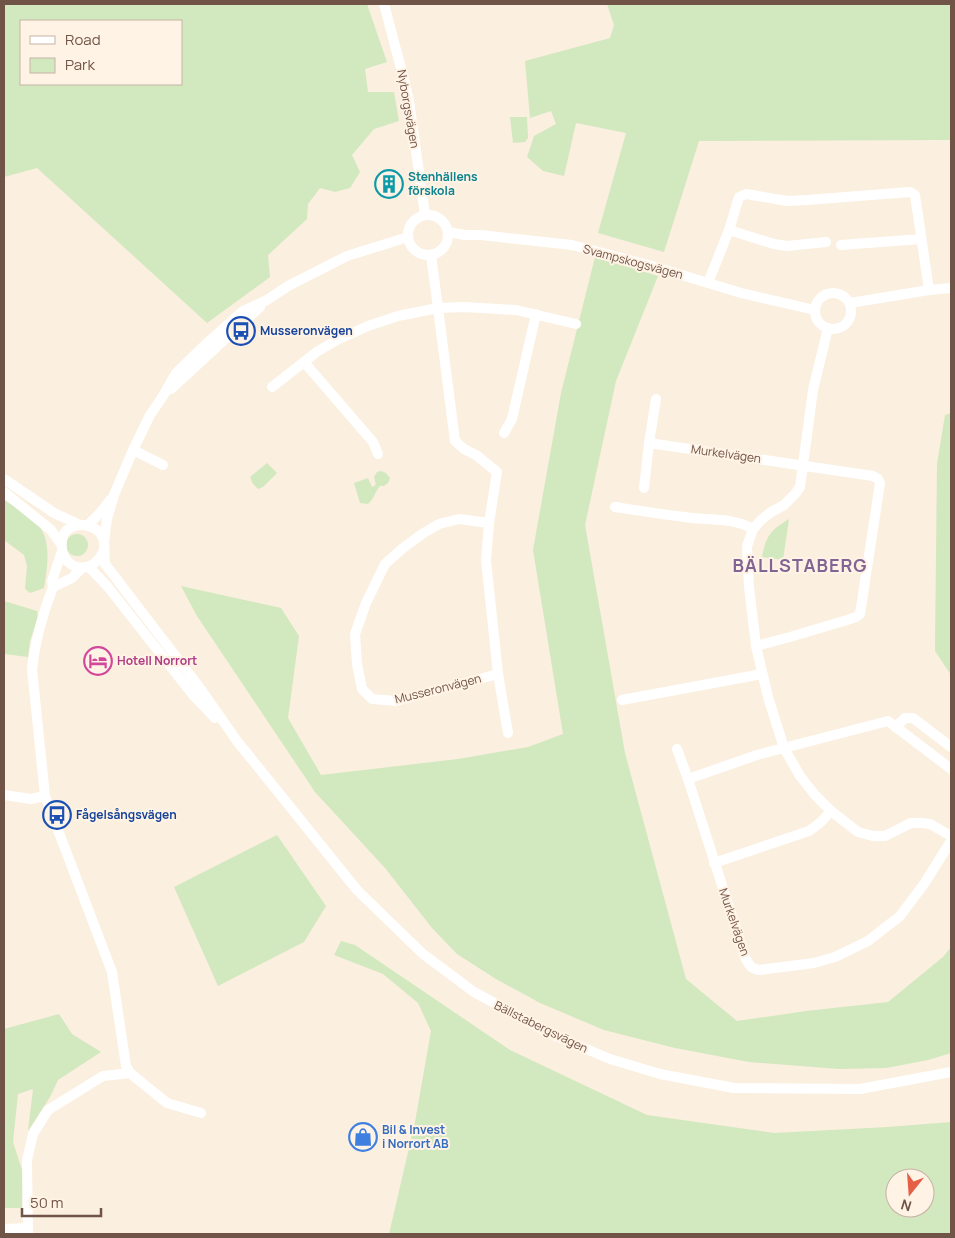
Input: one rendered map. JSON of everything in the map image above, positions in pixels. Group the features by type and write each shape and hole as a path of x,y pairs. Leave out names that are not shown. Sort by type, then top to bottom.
{"street":[{"name":"Nyborgsvägen","path":"384,4 409,101 424,215"},
{"path":"708,283 729,230 739,197 746,194 787,201 910,192 915,195 929,290"},
{"path":"424,215 440,219 446,225 448,232 444,247 431,255 420,254 409,244 409,228 412,222 424,215"},
{"path":"729,230 774,244 787,246 826,242"},
{"name":"Svampskogsvägen","path":"448,232 572,245 652,266 748,295 815,310"},
{"path":"53,587 72,578 85,568 95,564 101,558 107,519 114,495 150,415 176,373 243,311 347,256 408,237"},
{"path":"841,245 921,239"},
{"name":"Musseronvägen","path":"431,255 455,441 497,472 489,523 486,560 498,674 508,733"},
{"path":"850,303 951,288"},
{"path":"827,294 839,294 850,303 848,319 840,327 828,328 821,325 817,320 815,310 817,303 820,298 827,294"},
{"path":"272,387 318,351 368,326 398,316 438,308 465,307 516,310 576,324"},
{"path":"504,434 512,419 536,314"},
{"path":"828,328 813,390 802,479 798,491 784,505 761,520 753,529 747,546 748,587 762,674 784,748 800,776 831,811 858,832 873,836 885,836 911,823 922,822 930,824 951,836"},
{"path":"304,362 374,442 378,454"},
{"path":"644,488 656,399"},
{"name":"Murkelvägen","path":"649,443 873,476 880,482 860,614 856,618 756,646"},
{"path":"133,450 163,464"},
{"path":"5,480 54,514 94,528 100,533 104,545"},
{"path":"4,492 51,530 61,547 64,557 69,563 85,568"},
{"path":"114,495 100,513 84,525 67,530 63,536 52,581 53,587 40,626 32,669 45,796 112,972 126,1066 130,1073 168,1103 201,1113"},
{"path":"615,507 693,518 732,521 747,525 753,529"},
{"name":"Musseronvägen","path":"489,523 460,520 439,524 403,548 386,564 366,603 355,634 357,664 362,689 372,699 396,701 498,674"},
{"name":"Bällstabergsvägen","path":"104,545 105,564 200,688 237,741 357,890 423,954 474,992 551,1034 610,1059 660,1074 734,1088 860,1089 951,1072"},
{"name":"Bällstabergsvägen","path":"85,568 108,586 193,695 237,741"},
{"path":"622,700 762,674"},
{"path":"895,727 905,718 913,718 951,746"},
{"path":"688,779 757,755 888,721 951,768"},
{"name":"Murkelvägen","path":"677,749 749,965 753,968 759,970 814,963 835,957 868,941 900,916 924,884 951,841"},
{"path":"4,795 31,800 45,796"},
{"path":"714,863 809,831 831,811"},
{"path":"4,1229 28,1231 27,1160 33,1134 48,1110 102,1076 130,1073"}],"green space":[{"path":"4,4 367,4 387,62 365,69 368,92 394,92 399,121 374,129 352,155 360,172 350,188 335,192 320,188 308,204 307,219 268,255 270,277 207,323 37,168 4,177"},
{"path":"607,4 951,4 951,140 699,141 664,252 598,233 626,133 576,123 564,176 543,171 527,157 534,136 556,124 551,111 530,118 525,61 610,38 614,25"},
{"path":"510,117 527,117 528,138 525,142 513,143"},
{"path":"595,257 658,276 616,381 585,525 625,753 686,979 737,1021 888,1002 943,957 951,947 951,1053 928,1060 886,1068 839,1069 749,1062 675,1048 604,1030 540,1003 496,979 457,954 432,928 385,868 315,792 197,616 181,586 281,608 299,636 288,718 321,775 458,759 528,747 563,734 533,550 561,393"},
{"path":"951,413 951,675 935,651 937,464 945,415"},
{"path":"267,463 277,473 263,487 258,489 250,477"},
{"path":"381,471 390,478 388,483 380,486 368,504 360,503 354,483 368,478 372,487 376,485 374,477 377,472"},
{"path":"4,500 31,518 43,533 48,556 44,588 30,593 25,589 27,566 24,555 4,540"},
{"path":"789,519 783,560 762,557 765,543 770,534"},
{"path":"77,534 85,537 88,545 85,553 77,556 69,553 66,545 69,537"},
{"path":"4,601 37,611 38,618 30,641 28,657 4,654"},
{"path":"277,835 326,906 304,942 218,986 174,887"},
{"path":"341,941 355,945 510,1050 647,1115 774,1133 951,1122 951,1234 389,1234 415,1122 431,1031 418,1003 383,974 334,955"},
{"path":"59,1014 72,1034 101,1052 58,1080 50,1097 28,1131 33,1089 18,1094 13,1142 23,1173 22,1208 4,1208 4,1029"}],"place":[{"name":"Stenhällens förskola","path":"389,184"},
{"name":"Musseronvägen","path":"241,331"},
{"name":"Hotell Norrort","path":"98,661"},
{"name":"Fågelsångsvägen","path":"57,815"},
{"name":"Bil & Invest i Norrort AB","path":"363,1137"}],"district":[{"name":"BÄLLSTABERG","path":"800,566"}]}
